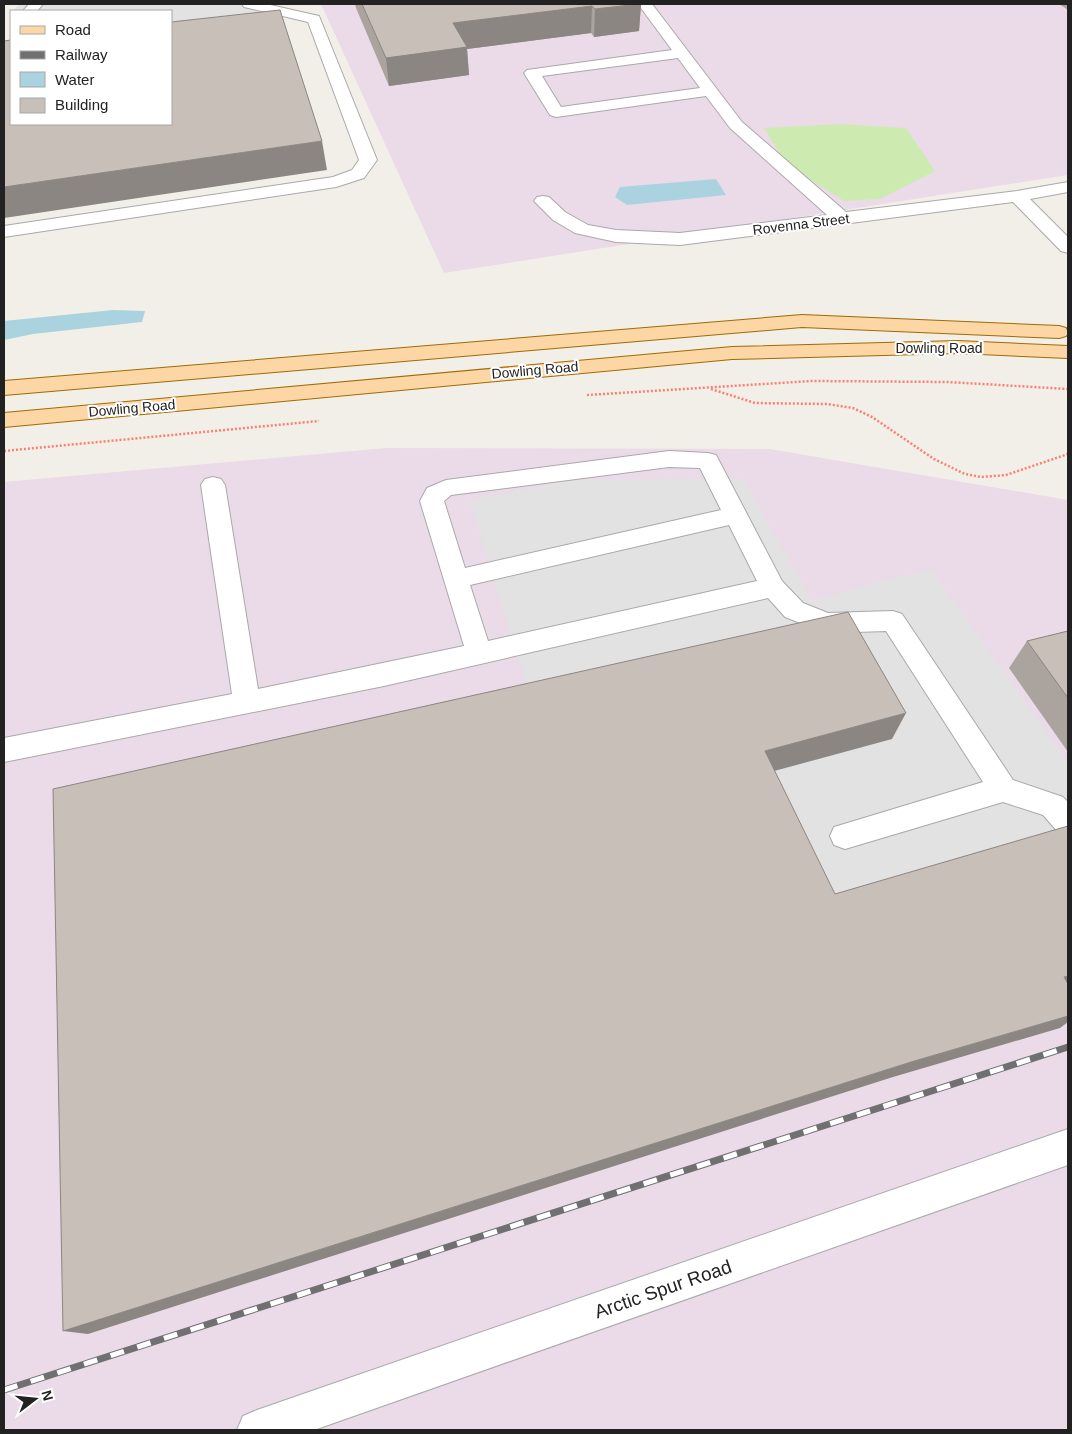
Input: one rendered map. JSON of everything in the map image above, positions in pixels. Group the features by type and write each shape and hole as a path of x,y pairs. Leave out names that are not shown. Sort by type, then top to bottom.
{"main road":[{"name":"Dowling Road","path":"4,388 802,321 1068,333"},
{"name":"Dowling Road","path":"4,420 732,353 958,346 1068,352"}],"street":[{"path":"645,4 736,125 842,219"},
{"path":"4,232 336,182 358,174 368,160 314,19 246,8"},
{"path":"681,53 532,73 556,112 710,91"},
{"name":"Rovenna Street","path":"544,201 559,216 582,229 616,236 680,239 1017,196 1068,187"},
{"path":"1017,196 1068,247"},
{"path":"479,654 432,501 436,494 446,488 669,459 708,461 773,586 794,610 826,622 893,621 1003,789"},
{"path":"213,484 247,702"},
{"path":"456,579 736,515"},
{"path":"4,750 479,654 773,586"},
{"path":"845,836 1003,789 1053,806 1068,823"},
{"name":"Arctic Spur Road","path":"257,1430 1068,1147"}],"path":[{"path":"582,396 812,381 948,382 1068,389"},
{"path":"708,388 732,397 760,404 829,404 850,407 868,415 935,460 962,474 994,477 1026,470 1054,457 1068,454"},
{"path":"4,451 327,420"}],"shaded area":[{"path":"19,4 248,4 261,14 172,43 172,10 14,10"},
{"path":"321,4 1068,4 1068,175 444,273"},
{"path":"386,448 770,449 1068,500 1068,1430 4,1430 4,482"},
{"path":"743,479 812,600 931,569 1068,763 1068,877 823,915 534,708 469,500 576,480"}],"green space":[{"path":"840,124 906,128 935,171 880,199 844,201 787,165 764,128"}],"water":[{"path":"716,179 726,195 627,205 615,197 620,187"},
{"path":"113,310 145,311 142,322 33,334 4,340 4,321"}],"building":[{"path":"362,4 639,4 595,9 592,6 453,23 467,47 386,58"},
{"path":"280,10 322,141 4,187 4,41 10,40 10,125 172,125 172,22"},
{"path":"848,612 906,713 765,751 835,894 1068,826 1068,976 1064,977 1068,984 1068,1016 911,1062 63,1331 53,789"},
{"path":"1068,631 1068,698 1027,641"}],"railway":[{"path":"4,1390 1068,1047"}]}
